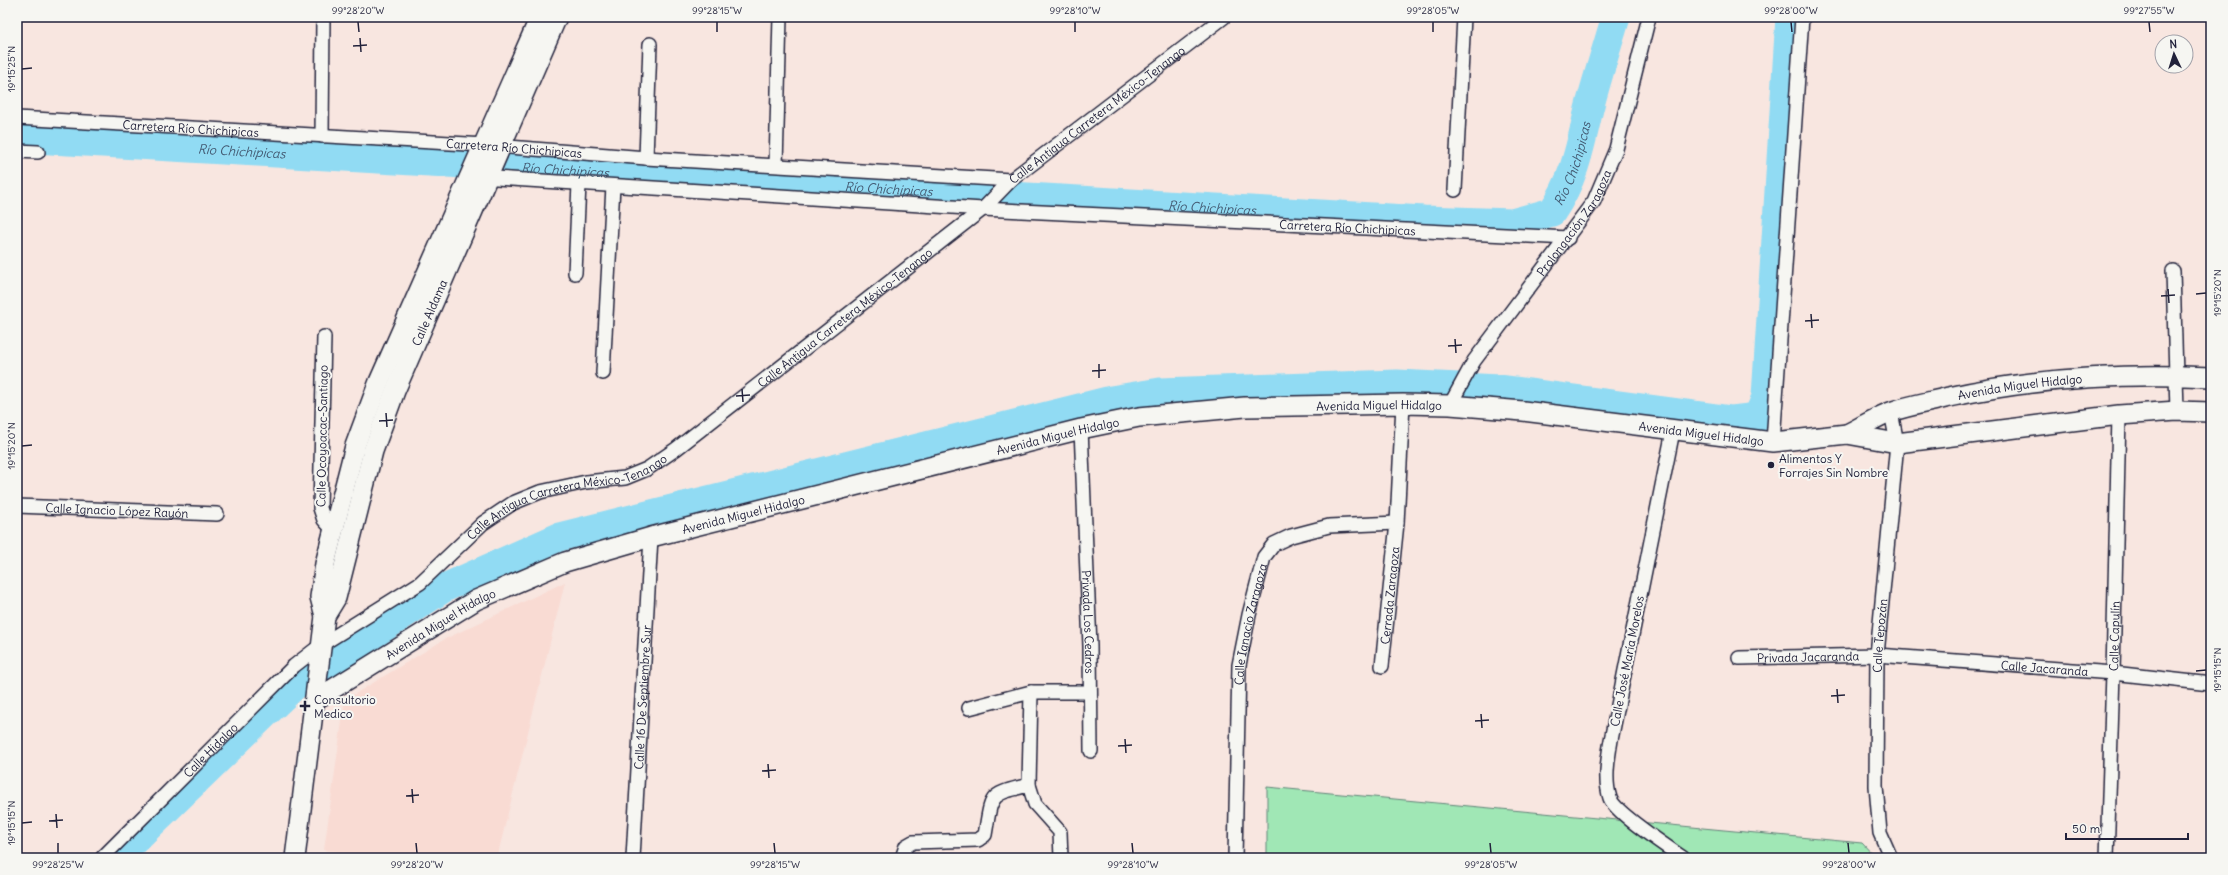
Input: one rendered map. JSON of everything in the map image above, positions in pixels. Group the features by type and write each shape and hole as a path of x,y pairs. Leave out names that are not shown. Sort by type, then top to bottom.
{"street":[{"path":"322,136 324,17"},
{"name":"Calle Aldama","path":"494,146 540,17"},
{"name":"Calle Aldama","path":"326,616 320,597 333,530 355,446 378,384 557,17"},
{"path":"776,165 780,17"},
{"name":"Calle Antigua Carretera México-Tenango","path":"320,654 420,583 483,523 513,503 540,492 586,482 625,478 647,469 676,449 984,208 1007,184 1224,17"},
{"path":"1455,190 1464,17"},
{"name":"Prolongación Zaragoza","path":"1452,401 1474,360 1594,202 1616,149 1649,17"},
{"path":"1773,442 1802,17"},
{"path":"646,158 650,44"},
{"name":"Carretera Río Chichipicas","path":"17,118 494,146 646,158 776,165 1007,184"},
{"path":"17,151 38,152"},
{"name":"Carretera Río Chichipicas","path":"480,177 984,208 1568,238"},
{"name":"Calle Aldama","path":"296,858 320,654 326,616 336,598 373,451 395,391 480,177"},
{"path":"575,273 579,184"},
{"path":"603,372 613,186"},
{"path":"2173,271 2177,411"},
{"name":"Calle Ocoyoacac-Santiago","path":"324,337 320,508 324,520 333,530"},
{"name":"Avenida Miguel Hidalgo","path":"1847,434 1892,412 1971,392 2042,381 2100,377 2211,377"},
{"name":"Avenida Miguel Hidalgo","path":"316,691 476,600 565,562 650,537 1081,429 1140,417 1245,407 1403,404 1452,401 1773,442 1847,434 1897,442 2119,415 2177,411 2211,412"},
{"path":"1397,523 1403,404"},
{"name":"Calle Tepozán","path":"1891,858 1880,833 1876,786 1877,655 1897,442 1892,412"},
{"name":"Calle Capulín","path":"2107,858 2114,673 2119,415"},
{"name":"Privada Los Cedros","path":"969,708 1031,692 1090,692 1090,646 1081,429"},
{"name":"Calle José María Morelos","path":"1673,430 1611,740 1608,783 1610,800 1622,813 1683,858"},
{"name":"Calle Ignacio López Rayón","path":"17,506 217,514"},
{"name":"Cerrada Zaragoza","path":"1382,666 1397,523"},
{"name":"Calle Ignacio Zaragoza","path":"1235,858 1239,665 1249,615 1264,557 1274,544 1291,536 1329,526 1397,523"},
{"name":"Calle 16 De Septiembre Sur","path":"633,858 650,537"},
{"name":"Calle Hidalgo","path":"102,858 284,676 320,654"},
{"name":"Calle Jacaranda","path":"1877,655 2114,673 2211,684"},
{"name":"Privada Jacaranda","path":"1739,658 1877,655"},
{"path":"1031,692 1029,785 1035,804 1060,832 1062,858"},
{"path":"1090,692 1091,751"},
{"path":"902,858 906,846 913,842 978,840 985,835 991,803 994,797 999,792 1029,785"}],"shaded area":[{"path":"565,582 497,858 371,858 324,850 345,700 445,639"}],"green space":[{"path":"1267,787 1862,843 1876,858 1267,858"}],"waterway":[{"name":"Río Chichipicas","path":"17,138 1424,220 1512,223 1552,212 1560,199 1576,162 1592,97 1616,17"},
{"path":"116,858 295,685 444,588 559,537 1111,400 1160,392 1397,384 1500,389 1732,420 1758,417 1766,397 1790,17"}],"place":[{"name":"Alimentos Y Forrajes Sin Nombre","path":"1771,465"},
{"name":"Consultorio Medico","path":"305,706"}]}
